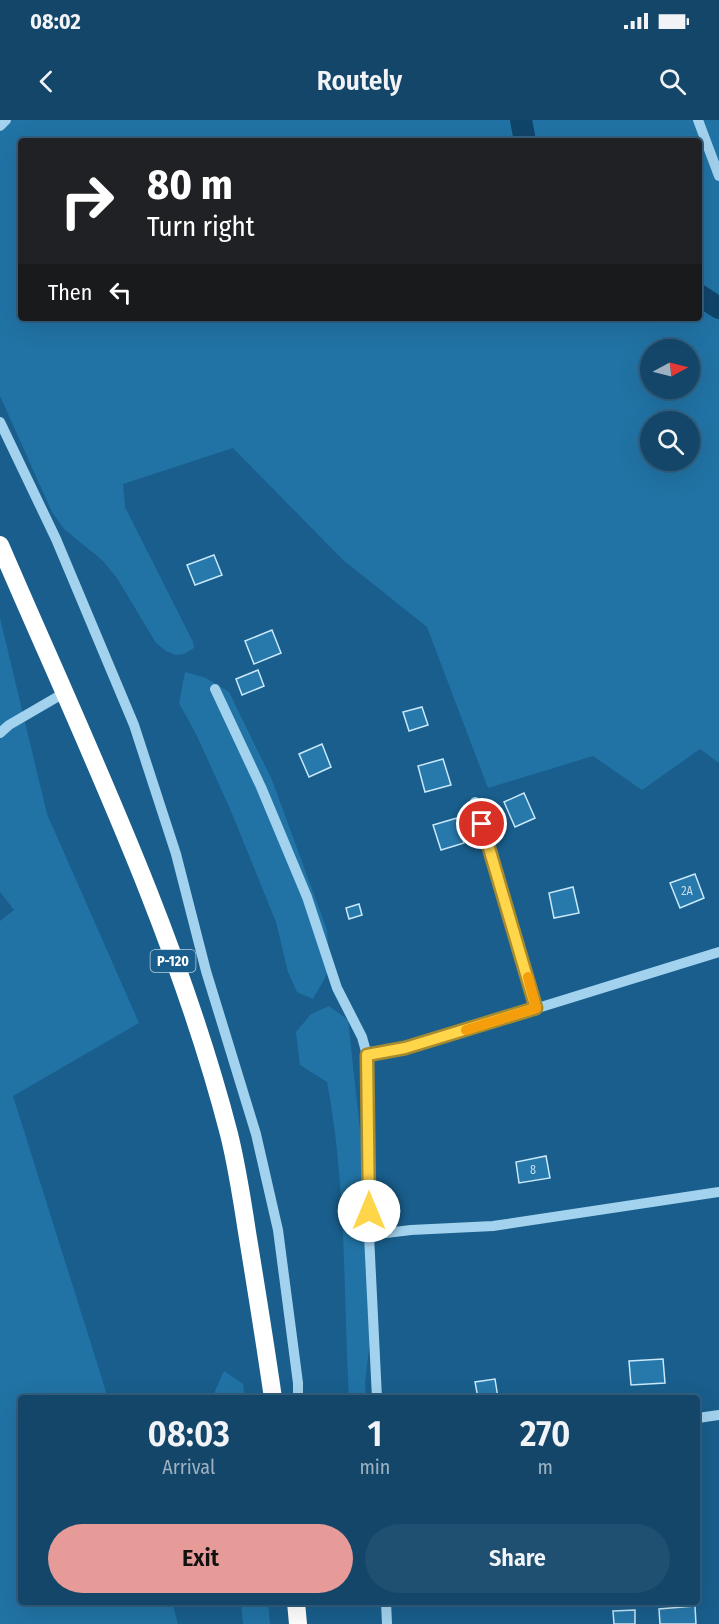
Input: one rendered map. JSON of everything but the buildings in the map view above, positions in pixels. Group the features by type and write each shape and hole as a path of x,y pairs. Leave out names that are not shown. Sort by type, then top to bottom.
{"highway":[{"name":"Р-120","path":"0,545 155,911 210,1068 229,1136 249,1244 273,1395"},
{"path":"296,1605 298,1624"}],"street":[{"path":"0,126 6,120"},
{"path":"698,120 719,176"},
{"path":"0,422 56,539 134,725 176,854 206,971 256,1134 278,1230 298,1395"},
{"path":"214,689 261,787 298,875 337,988 362,1037 367,1055 369,1235 377,1395"},
{"path":"0,733 9,725 64,693"},
{"path":"475,802 536,1008"},
{"path":"367,1055 405,1048 719,952"},
{"path":"369,1235 411,1230 493,1226 719,1192"},
{"path":"700,1418 719,1415"},
{"path":"386,1605 387,1624"}],"shaded area":[{"path":"9,120 719,120 719,763 700,749 642,790 593,756 488,788 427,627 343,560 233,448 123,484 125,507 193,642 194,648 184,654 176,655 156,643 117,578 102,560 64,529 52,512 0,396 0,128"},
{"path":"0,618 47,814 139,1023 13,1096 107,1395 18,1395 18,1605 173,1605 178,1624 0,1624 0,921 14,910 0,892"},
{"path":"185,672 206,678 229,692 272,780 327,930 329,961 326,976 313,999 297,992 288,972 276,922 231,811 197,736 179,703"},
{"path":"329,1006 348,1020 365,1175 373,1313 366,1395 349,1395 341,1200 327,1082 300,1065 296,1032 311,1014"},
{"path":"224,1371 243,1384 245,1395 215,1395"},
{"path":"241,1605 268,1605 270,1624 243,1624"}],"waterway":[{"path":"521,120 524,138"},
{"path":"702,297 719,308"}],"slow traffic":[{"path":"466,1030 536,1008 528,977"}],"route":[{"path":"369,1211 367,1055 405,1048 536,1008 482,824"}]}
